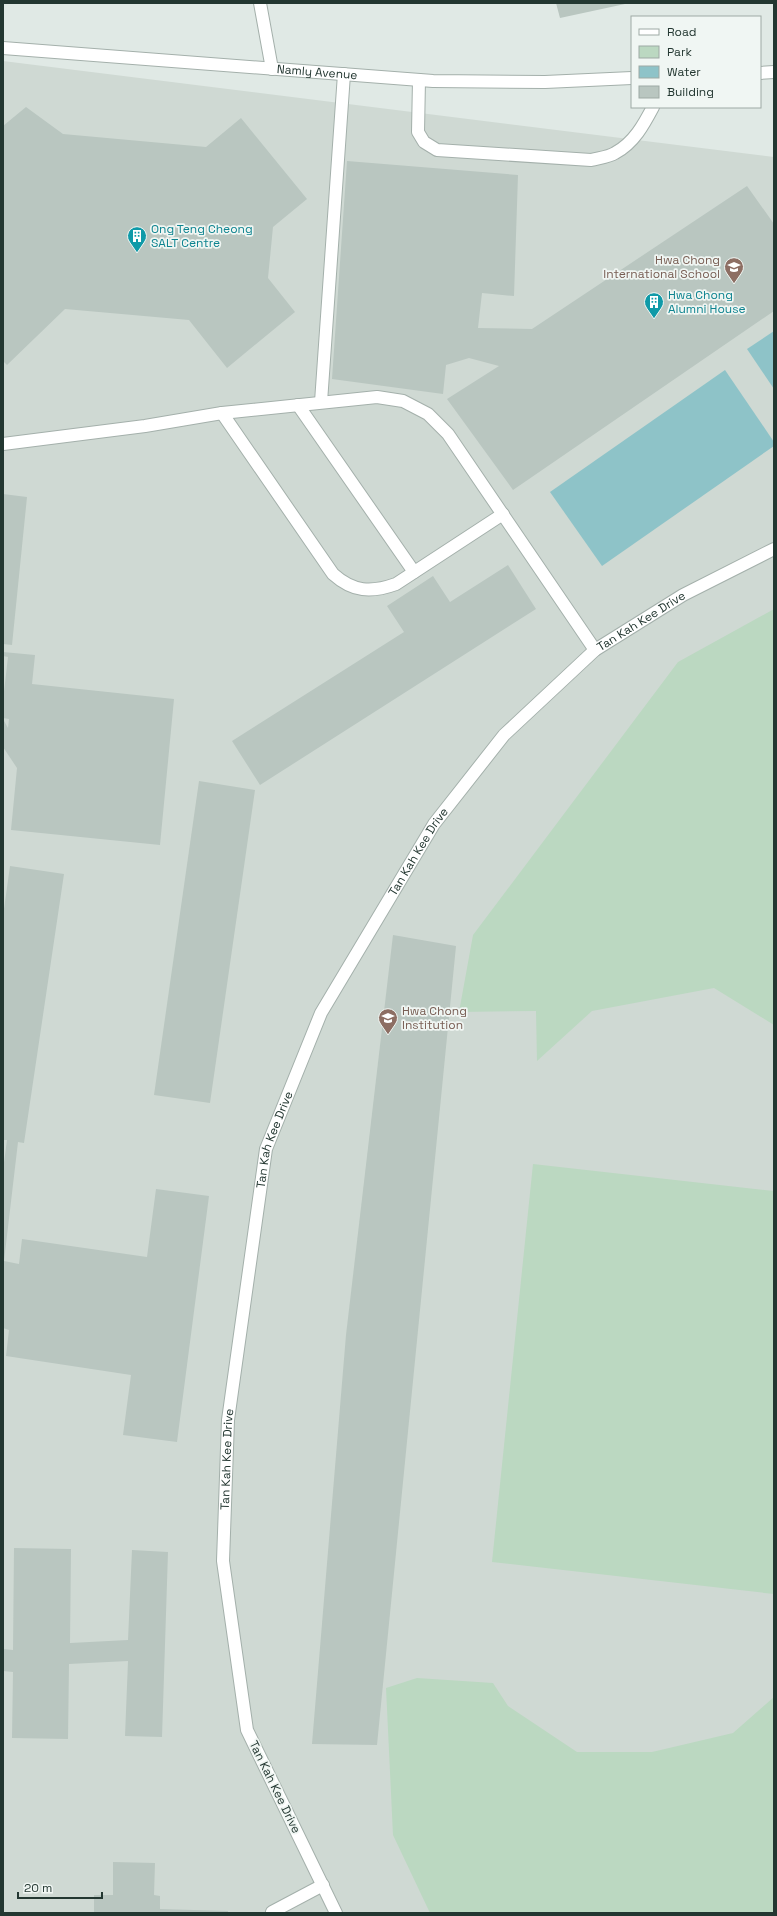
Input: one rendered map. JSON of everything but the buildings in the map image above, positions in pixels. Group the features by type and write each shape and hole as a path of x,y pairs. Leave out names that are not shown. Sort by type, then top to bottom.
{"street":[{"path":"260,3 272,69"},
{"name":"Namly Avenue","path":"3,48 419,80 545,82 631,78"},
{"path":"761,73 774,72"},
{"path":"321,402 344,74"},
{"path":"419,80 418,132 424,142 437,150 591,160 615,154 628,144 639,132 652,108"},
{"path":"3,444 321,402 377,398 403,401 428,414 448,434 595,650"},
{"path":"298,405 414,572"},
{"path":"222,414 333,574 344,584 358,589 381,589 396,584 503,514"},
{"name":"Tan Kah Kee Drive","path":"336,1913 247,1730 223,1561 228,1420 266,1148 321,1013 434,824 504,735 595,650 683,595 774,549"},
{"path":"260,1913 273,1913 323,1885"}],"shaded area":[{"name":"Hwa Chong Institution","path":"3,61 774,157 774,1913 3,1913"}],"green space":[{"path":"774,609 774,1025 714,988 592,1011 537,1061 536,1011 459,1012 473,935 678,662"},
{"path":"533,1164 774,1191 774,1594 492,1562"},
{"path":"417,1678 493,1683 508,1706 577,1752 652,1752 733,1733 774,1697 774,1913 430,1913 393,1835 386,1688"}],"water":[{"path":"774,331 774,389 747,349"},
{"path":"725,370 774,442 774,446 602,566 550,492"}],"place":[{"name":"Ong Teng Cheong SALT Centre","path":"137,253"},
{"name":"Hwa Chong International School","path":"734,284"},
{"name":"Hwa Chong Alumni House","path":"654,319"},
{"name":"Hwa Chong Institution","path":"388,1035"}]}
